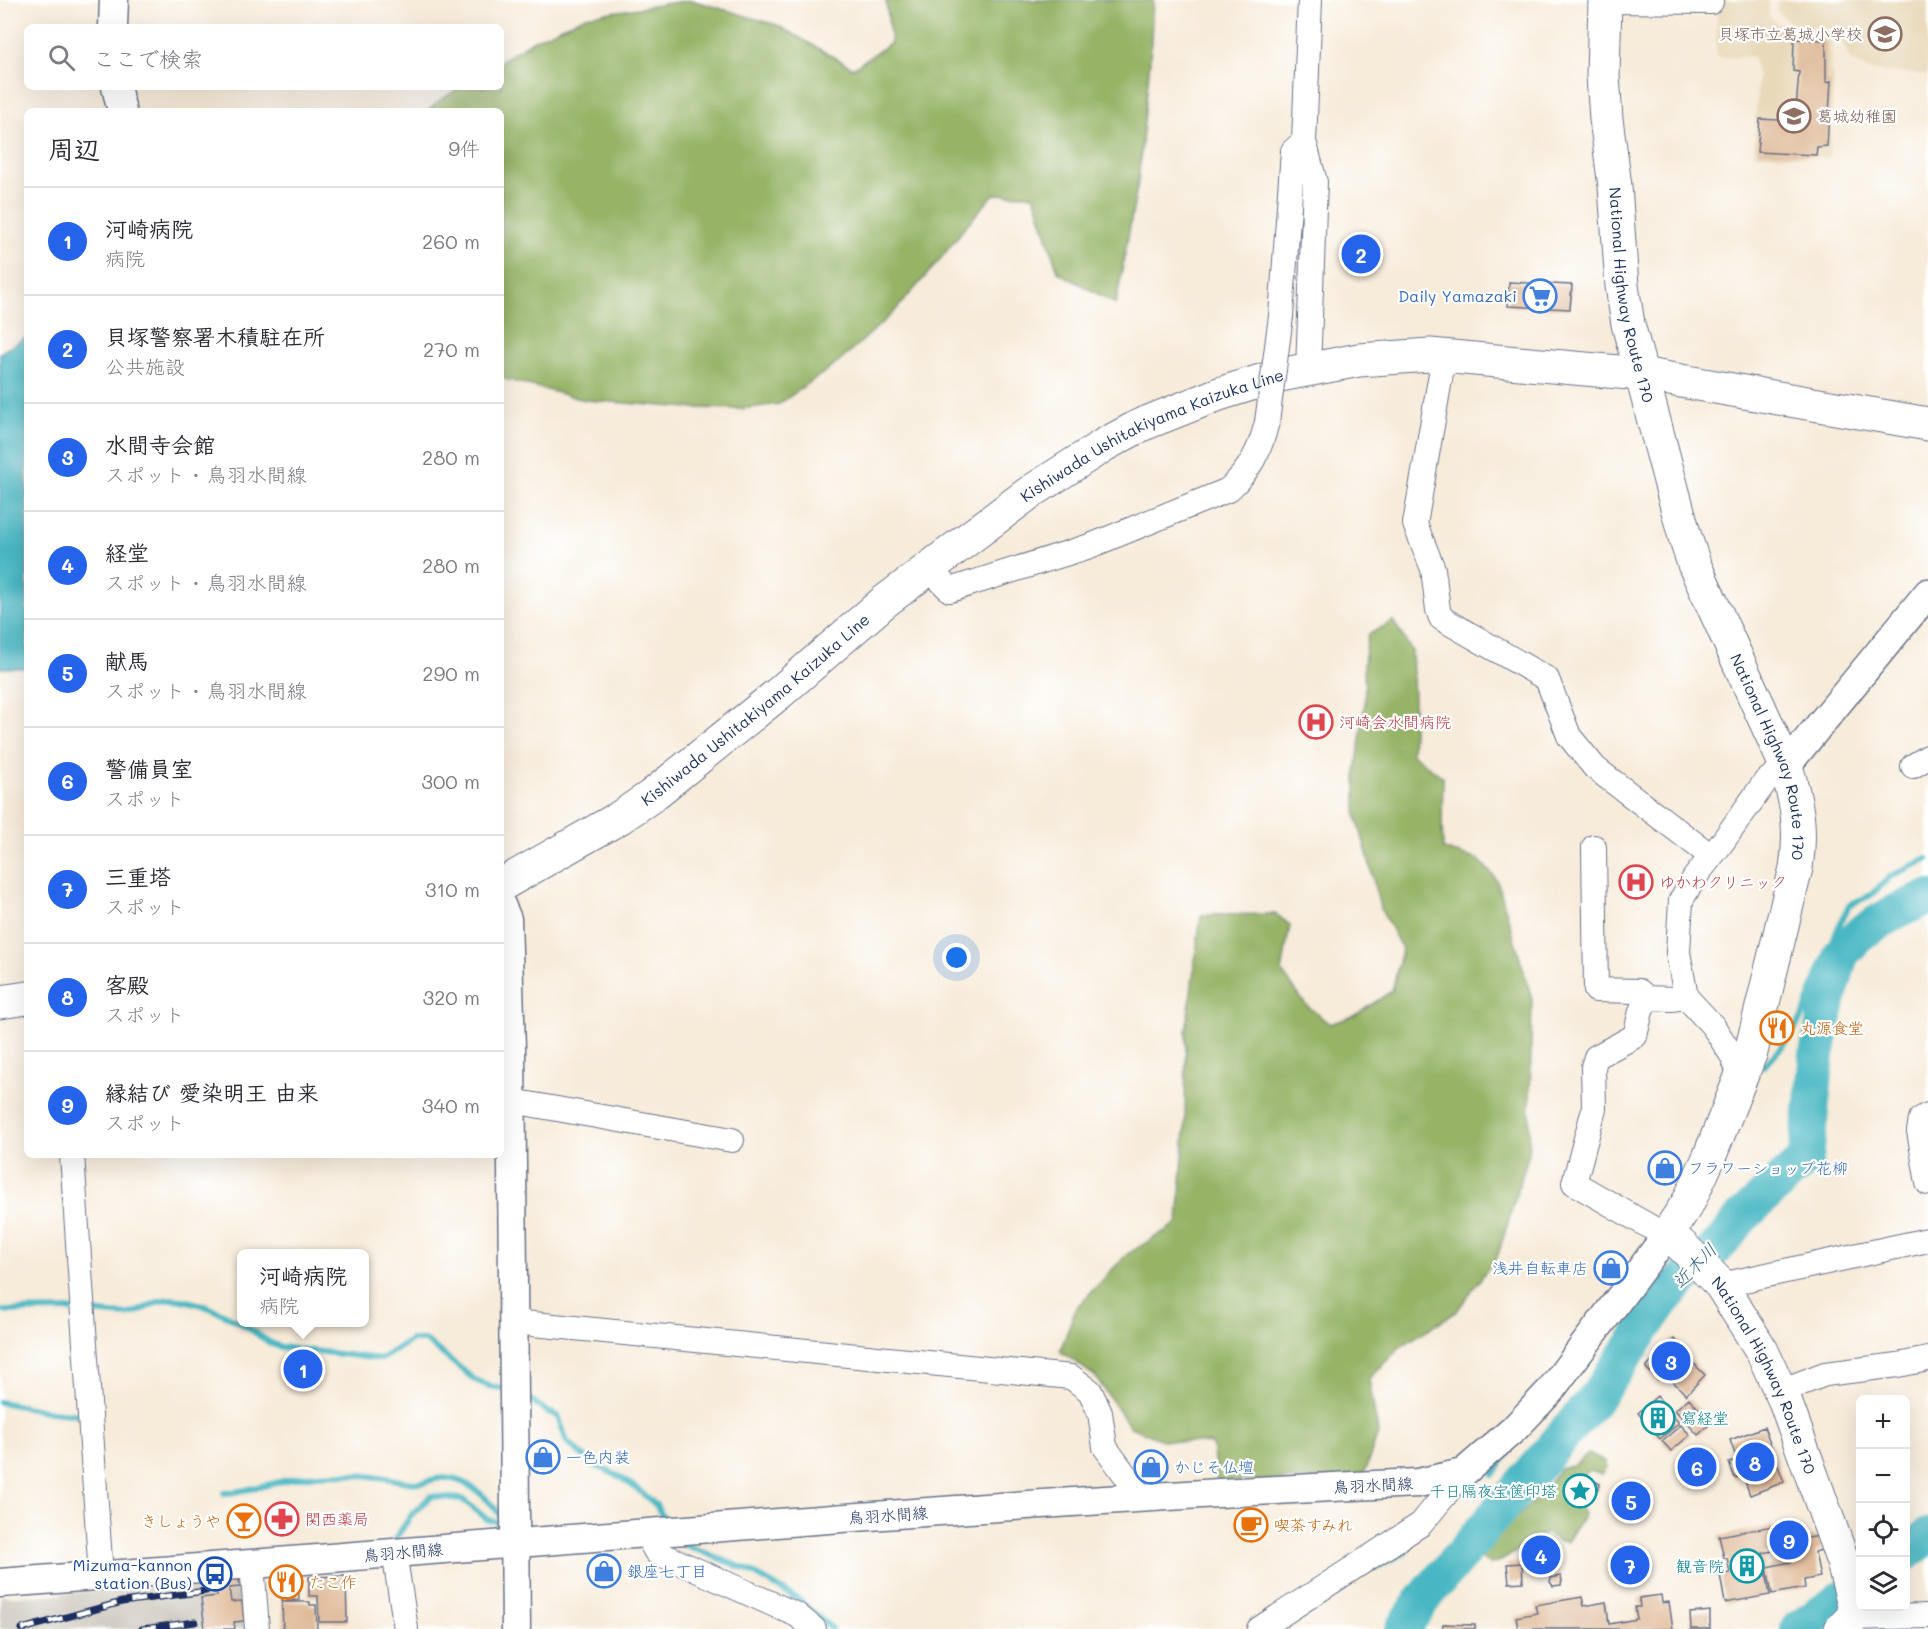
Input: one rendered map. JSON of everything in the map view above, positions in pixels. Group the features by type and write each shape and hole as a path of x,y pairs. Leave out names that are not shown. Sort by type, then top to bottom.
{"main road":[{"name":"National Highway Route 170","path":"1605,0 1606,119 1615,186 1626,315 1694,564 1786,766 1800,827 1796,868 1751,1052 1742,1079 1673,1240 1718,1282 1762,1351 1781,1391 1843,1562 1849,1619"},
{"name":"Kishiwada Ushitakiyama Kaizuka Line","path":"504,883 620,818 650,797 778,694 884,602 1029,493 1141,424 1219,394 1308,369 1376,358 1430,355 1641,374 1928,424"},
{"path":"0,1002 24,998"}],"street":[{"path":"113,24 114,0"},
{"path":"1308,369 1315,182 1304,141 1310,0"},
{"path":"1605,0 1711,2 1711,0"},
{"path":"117,90 121,108"},
{"path":"929,569 950,590 1090,546 1228,490 1245,475 1262,444 1267,422 1281,316 1293,151 1304,141"},
{"path":"1444,356 1414,524 1433,569 1441,618 1547,679 1569,736 1595,768 1711,856"},
{"path":"1742,1079 1733,1057 1713,1026 1686,997 1678,952 1681,900 1695,877 1765,782 1786,766 1928,593"},
{"path":"1594,847 1596,990 1639,991 1647,998 1686,997"},
{"path":"504,912 507,919 516,1629"},
{"path":"1647,998 1641,1011 1635,1036 1596,1057 1593,1066 1594,1109 1574,1183 1673,1240"},
{"path":"508,1095 732,1140"},
{"path":"1928,1115 1921,1119 1919,1131 1928,1183"},
{"path":"72,1158 101,1576"},
{"name":"鳥羽水間線","path":"0,1583 645,1532 1141,1497 1419,1483 1463,1473 1514,1429 1550,1391 1673,1240"},
{"path":"1718,1282 1928,1240"},
{"path":"513,1322 1071,1377 1090,1391 1100,1413 1104,1447 1141,1497"},
{"path":"1781,1391 1825,1374 1928,1359"},
{"path":"1259,1629 1421,1524 1463,1473"},
{"path":"645,1532 656,1552 797,1615 814,1629"},
{"path":"394,1552 406,1629"},
{"path":"252,1564 257,1629"},
{"path":"1849,1619 1928,1616"}],"shaded area":[{"name":"葛城幼稚園","path":"1717,0 1769,0 1769,15 1788,36 1832,40 1830,71 1834,78 1829,158 1754,154 1758,76 1753,56 1721,58 1716,56"},
{"name":"貝塚市立葛城小学校","path":"1778,0 1928,0 1928,75 1868,70 1850,60 1841,39 1842,29 1793,26 1777,11"},
{"path":"239,1575 246,1629 0,1629 0,1596 35,1596 131,1588"}],"green space":[{"path":"691,0 777,25 853,68 891,43 886,0 1153,0 1150,61 1138,182 1116,304 1058,272 1034,195 994,194 894,312 839,362 779,404 741,409 690,408 585,400 504,379 504,108 431,108 456,90 504,90 504,59 534,40 586,16"},
{"path":"1393,621 1412,651 1414,701 1412,754 1443,777 1443,849 1479,860 1497,880 1532,999 1529,1153 1498,1255 1457,1311 1400,1347 1369,1379 1378,1433 1363,1477 1217,1482 1212,1444 1162,1440 1130,1427 1096,1377 1060,1351 1076,1308 1126,1255 1178,1223 1185,1129 1186,1031 1201,915 1276,914 1290,925 1282,972 1306,1005 1330,1024 1354,1016 1392,991 1402,949 1380,908 1356,815 1356,772 1365,701 1364,664 1368,635"},
{"path":"1588,1454 1606,1463 1606,1468 1601,1475 1591,1471 1586,1472 1577,1486 1579,1497 1577,1502 1584,1514 1567,1542 1559,1541 1546,1533 1498,1562 1490,1564 1481,1558 1487,1543 1540,1496 1560,1469 1574,1465"}],"water":[{"path":"24,339 24,668 0,668 0,353"}],"building":[{"path":"1794,39 1826,40 1826,82 1831,81 1827,146 1817,147 1816,155 1757,152 1760,119 1795,121 1799,72 1793,71"},
{"name":"Daily Yamazaki","path":"1509,282 1572,285 1570,309 1508,306"},
{"path":"1674,1339 1687,1351 1684,1354 1705,1375 1686,1395 1665,1373 1658,1380 1646,1368"},
{"name":"寫経堂","path":"1657,1396 1679,1423 1660,1439 1638,1413"},
{"path":"1689,1398 1711,1423 1698,1435 1675,1410"},
{"path":"1681,1425 1690,1435 1671,1451 1662,1441"},
{"path":"1764,1427 1784,1482 1750,1495 1743,1475 1735,1478 1729,1463 1737,1460 1730,1440"},
{"path":"1698,1460 1702,1470 1696,1473 1691,1464"},
{"path":"1594,1481 1600,1484 1596,1492 1590,1489"},
{"name":"観音院","path":"1772,1526 1777,1550 1763,1553 1770,1595 1725,1603 1720,1575 1730,1573 1719,1536"},
{"path":"1819,1536 1821,1550 1815,1552 1820,1577 1804,1580 1805,1588 1772,1594 1767,1567 1791,1562 1788,1545 1795,1544 1794,1541"},
{"path":"1541,1540 1557,1554 1542,1571 1525,1556"},
{"path":"1642,1549 1647,1575 1619,1581 1613,1555"},
{"path":"1522,1563 1523,1582 1509,1583 1507,1564"},
{"path":"298,1572 299,1600 282,1601 281,1573"},
{"path":"238,1576 240,1587 229,1588 231,1602 242,1601 244,1621 234,1622 235,1629 205,1629 201,1598 217,1596 215,1579"},
{"path":"346,1576 347,1622 319,1622 318,1596 309,1596 309,1577"},
{"path":"1560,1576 1561,1585 1553,1586 1550,1582 1551,1578"},
{"path":"1661,1595 1662,1603 1669,1602 1673,1629 1518,1629 1516,1617 1537,1613 1535,1605 1582,1597 1584,1606 1606,1602 1609,1624 1637,1619 1635,1607 1640,1607 1639,1598"},
{"path":"282,1602 310,1602 310,1605 316,1605 317,1629 283,1629"},
{"path":"1710,1611 1710,1629 1691,1629 1690,1613"},
{"path":"1443,1624 1475,1625 1475,1629 1442,1629"}],"waterway":[{"path":"1764,1066 1788,1040 1804,1014 1822,963 1849,905 1871,895 1891,876 1928,859"},
{"name":"近木川","path":"1403,1629 1423,1599 1597,1396 1668,1294 1723,1241 1741,1218 1806,1158 1817,1054 1841,954 1862,932 1897,911 1928,898"},
{"path":"93,1312 130,1314 162,1300 173,1299 203,1306 237,1322"},
{"path":"0,1311 75,1310"},
{"path":"246,1327 268,1342 281,1347 381,1359 411,1340 425,1340 475,1380 503,1389"},
{"path":"525,1396 558,1416 567,1442 594,1465 618,1476 636,1488 656,1505 666,1522"},
{"path":"0,1402 81,1415"},
{"path":"1493,1475 1508,1453"},
{"path":"224,1493 318,1475 360,1475 418,1483 445,1478 454,1479 472,1487 494,1507 505,1523"},
{"path":"395,1539 413,1513 431,1496 462,1499 488,1520 505,1523"},
{"path":"1910,1551 1928,1535"},
{"path":"678,1542 748,1570 799,1600 832,1629"},
{"path":"1374,1568 1406,1552"},
{"path":"1798,1629 1856,1589"}],"railway":[{"path":"22,1629 122,1602 206,1591"},
{"path":"142,1629 195,1622"}],"place":[{"name":"貝塚市立葛城小学校","path":"1885,34"},
{"name":"葛城幼稚園","path":"1794,116"},
{"name":"貝塚警察署木積駐在所","path":"1361,254"},
{"name":"Daily Yamazaki","path":"1540,296"},
{"name":"河崎会水間病院","path":"1316,722"},
{"name":"ゆかわクリニック","path":"1636,882"},
{"name":"丸源食堂","path":"1777,1028"},
{"name":"フラワーショップ花柳","path":"1665,1168"},
{"name":"浅井自転車店","path":"1611,1268"},
{"name":"水間寺会館","path":"1671,1361"},
{"name":"河崎病院","path":"303,1369"},
{"name":"寫経堂","path":"1658,1418"},
{"name":"一色内装","path":"543,1457"},
{"name":"客殿","path":"1755,1462"},
{"name":"かじそ仏壇","path":"1151,1467"},
{"name":"警備員室","path":"1697,1467"},
{"name":"千日隔夜宝篋印塔","path":"1580,1491"},
{"name":"献馬","path":"1631,1501"},
{"name":"関西薬局","path":"282,1519"},
{"name":"きしょうや","path":"244,1521"},
{"name":"喫茶すみれ","path":"1251,1525"},
{"name":"縁結び 愛染明王 由来","path":"1789,1540"},
{"name":"経堂","path":"1541,1555"},
{"name":"三重塔","path":"1630,1565"},
{"name":"観音院","path":"1747,1566"},
{"name":"銀座七丁目","path":"604,1571"},
{"name":"Mizuma-kannon station (Bus)","path":"215,1574"},
{"name":"たこ作","path":"286,1582"}]}
